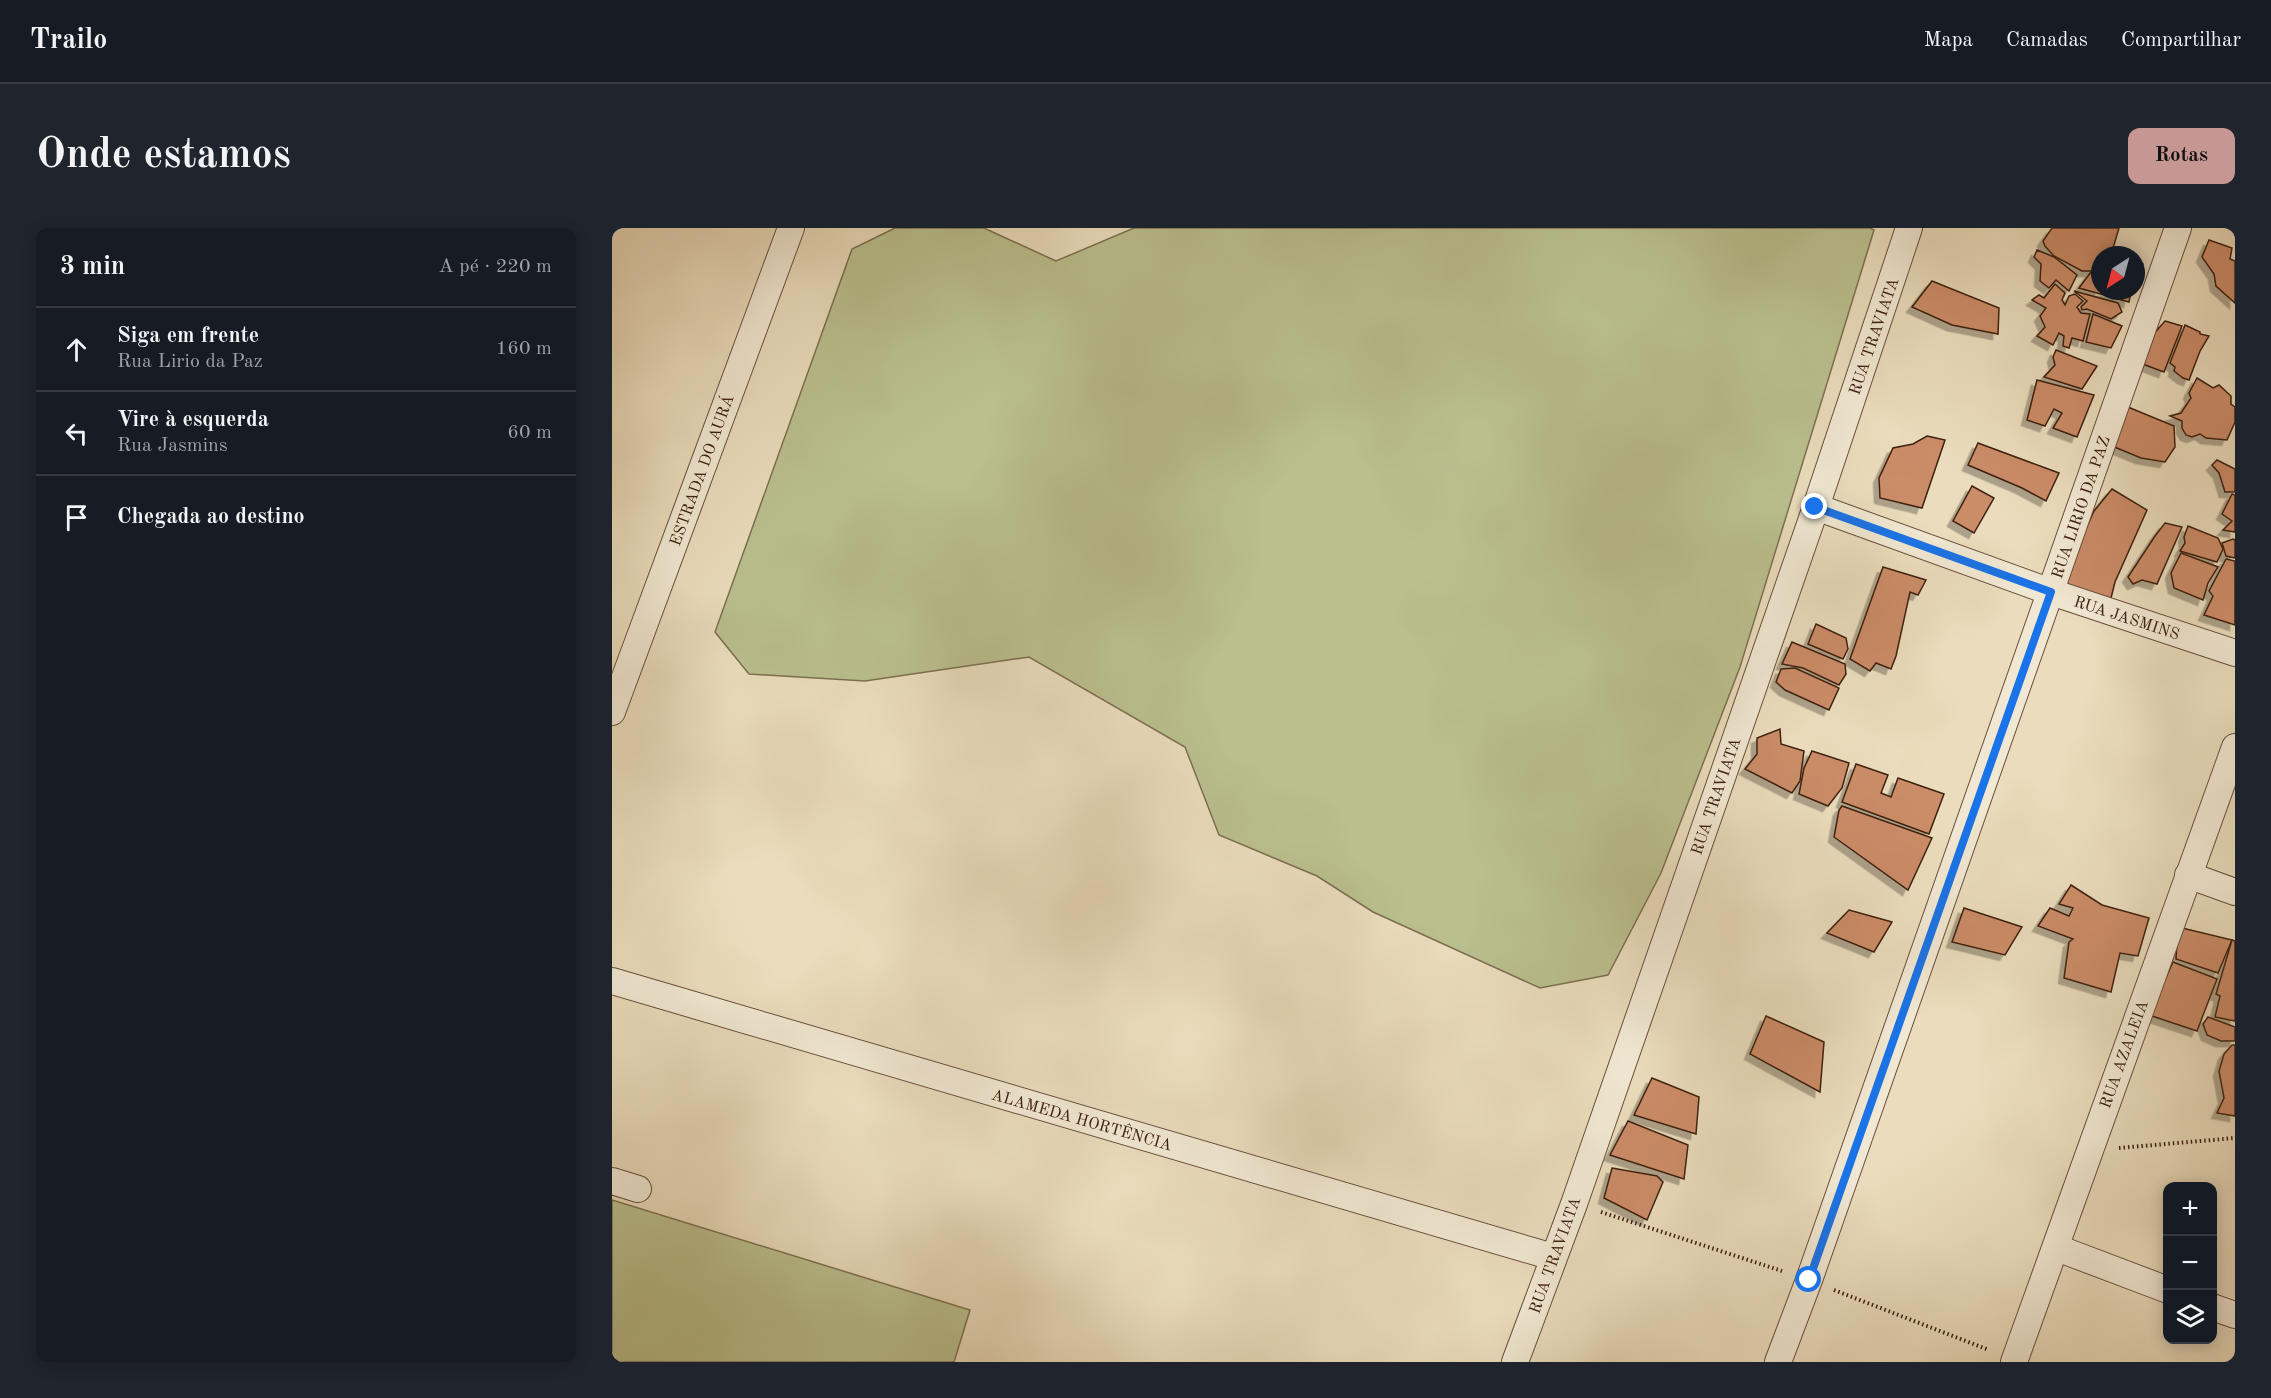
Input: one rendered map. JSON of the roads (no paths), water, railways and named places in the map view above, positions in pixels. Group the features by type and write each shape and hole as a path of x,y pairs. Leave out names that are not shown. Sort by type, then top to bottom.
{"street":[{"name":"ESTRADA DO AURÁ","path":"612,712 791,228"},
{"name":"RUA TRAVIATA","path":"1515,1362 1574,1204 1909,228"},
{"name":"RUA LIRIO DA PAZ","path":"1778,1362 1809,1280 2178,228"},
{"name":"RUA JASMINS","path":"1815,507 2051,592 2235,653"},
{"name":"RUA AZALEIA","path":"2014,1362 2057,1248 2089,1150 2235,747"},
{"path":"2188,875 2235,892"},
{"name":"ALAMEDA HORTÊNCIA","path":"612,981 1553,1257"},
{"path":"612,1181 638,1189"},
{"path":"2057,1248 2163,1288"},
{"path":"2217,1308 2235,1315"}]}
